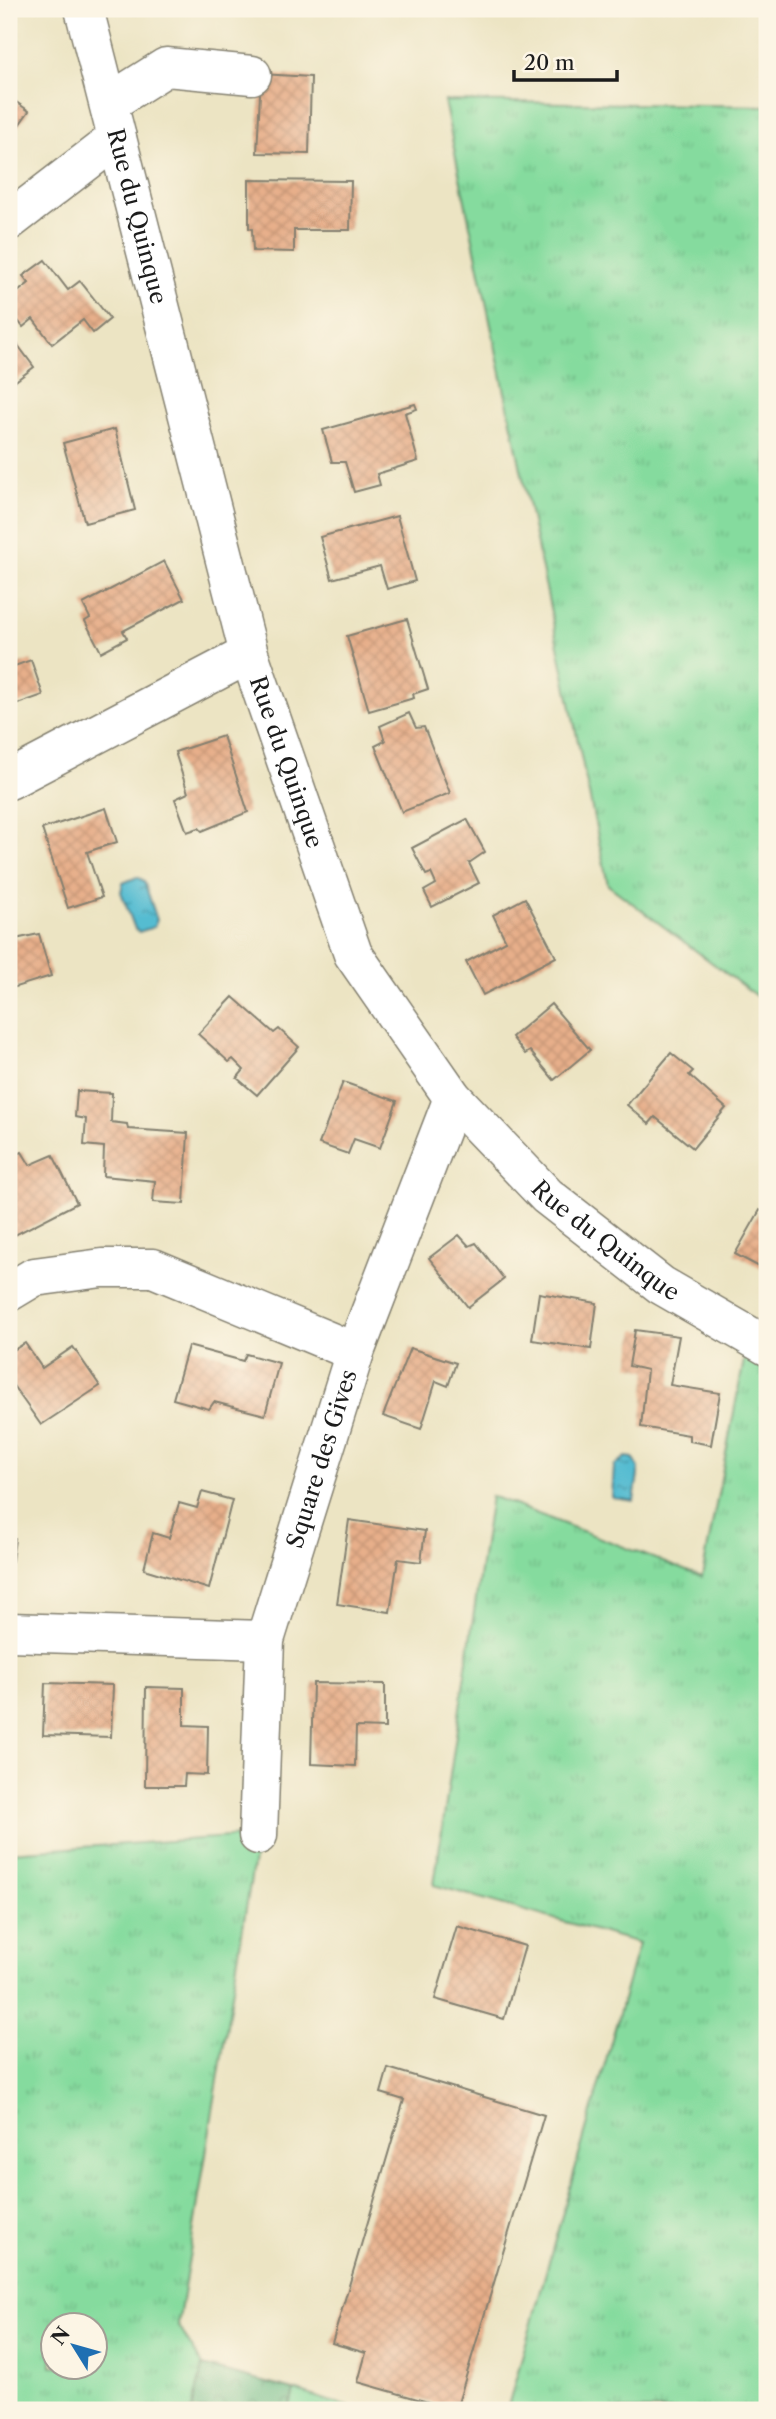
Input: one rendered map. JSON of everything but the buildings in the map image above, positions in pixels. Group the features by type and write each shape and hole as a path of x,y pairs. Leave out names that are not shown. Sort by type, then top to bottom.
{"street":[{"name":"Rue du Quinque","path":"84,9 249,654 354,954 453,1098 547,1196 661,1285 767,1346"},
{"path":"9,221 166,67 252,75"},
{"path":"9,780 249,654"},
{"name":"Square des Gives","path":"258,1835 265,1640 355,1352 453,1098"},
{"path":"9,1292 34,1277 102,1268 153,1268 355,1352"},
{"path":"9,1632 265,1640"}],"green space":[{"path":"444,101 767,106 767,1004 608,885"},
{"path":"745,1355 767,1375 767,2410 507,2410 639,1943 434,1885 491,1496 702,1577"},
{"path":"258,1835 178,2325 203,2366 192,2410 9,2410 9,1852"},
{"path":"203,2366 294,2390 289,2410 192,2410"},
{"path":"294,2390 358,2410 289,2410"}],"water":[{"path":"137,877 144,881 157,920 154,927 139,932 135,929 121,892 123,883"},
{"path":"626,1457 633,1458 639,1468 634,1501 612,1498 614,1466"}]}
